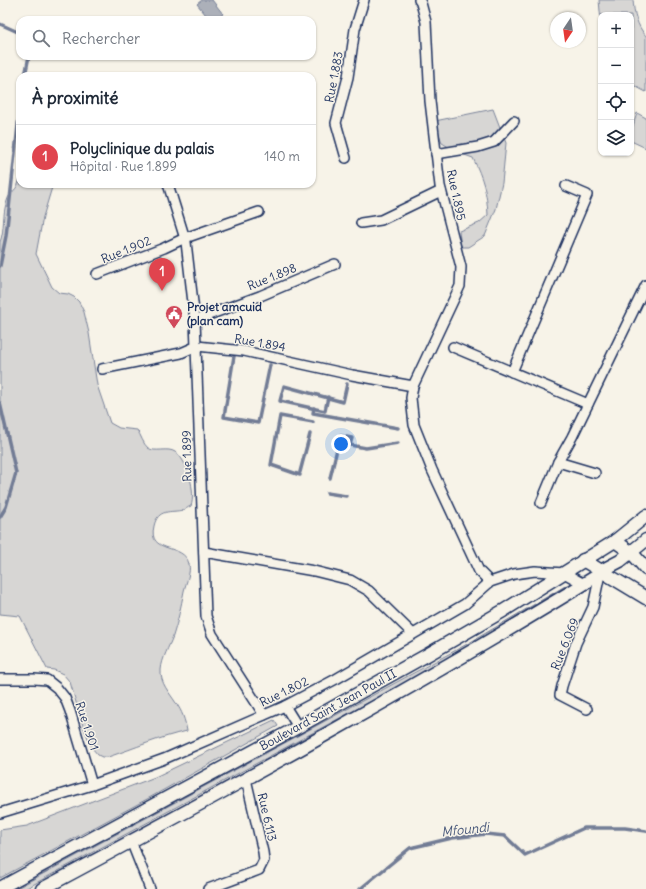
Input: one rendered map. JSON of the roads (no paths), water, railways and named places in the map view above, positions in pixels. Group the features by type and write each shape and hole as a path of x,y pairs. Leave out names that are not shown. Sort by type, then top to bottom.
{"main road":[{"name":"Boulevard Saint Jean Paul II","path":"0,888 427,656 496,615 583,560 615,542 646,516"},
{"name":"Boulevard Saint Jean Paul II","path":"42,889 246,779 457,661 620,561 632,553 646,540"},
{"path":"615,542 632,553 646,569"},
{"path":"583,560 646,598"}],"street":[{"name":"Rue 1.883","path":"346,158 336,123 348,77 354,29 364,0"},
{"name":"Rue 1.895","path":"413,386 460,286 461,267 441,191 430,101 426,22 419,0"},
{"path":"436,154 478,147 494,142 514,122"},
{"path":"512,372 588,195 566,186"},
{"name":"Rue 1.899","path":"169,188 185,238 195,320 197,346 200,492 206,616 210,628 226,656 264,715"},
{"path":"361,223 381,220 441,191"},
{"name":"Rue 1.902","path":"97,274 164,248 185,238 259,212"},
{"name":"Rue 1.898","path":"195,320 260,296 335,264"},
{"path":"541,503 558,462 646,285"},
{"name":"Rue 1.894","path":"102,369 181,353 197,346 244,351 352,375 413,386"},
{"path":"453,347 588,404"},
{"path":"413,386 411,398 414,425 432,470 479,571 490,582"},
{"path":"558,462 595,473"},
{"path":"204,552 314,571 350,580 369,591 414,634"},
{"name":"Rue 1.802","path":"0,813 92,785 164,759 285,706 336,679 464,604 490,582 525,572 535,571 564,573"},
{"name":"Rue 6.069","path":"587,709 560,695 576,643 594,607 601,572"},
{"path":"564,573 584,584"},
{"name":"Rue 1.901","path":"0,679 47,680 57,688 65,698 70,711 92,785"},
{"path":"285,706 298,727"},
{"name":"Rue 6.113","path":"208,889 259,870 264,860 264,852 246,779"},
{"path":"131,841 150,889"}],"waterway":[{"path":"0,24 16,31"},
{"path":"26,72 28,60"},
{"path":"0,266 6,236 16,144"},
{"path":"234,356 224,417 258,423 270,365"},
{"path":"328,397 325,411 280,401 284,386 343,402 347,384"},
{"path":"0,403 16,473 6,507 0,517"},
{"path":"314,408 313,413 398,428"},
{"path":"300,475 271,465 280,416 313,422"},
{"path":"300,472 310,434"},
{"path":"341,436 352,438 350,445 366,448 398,443"},
{"path":"330,478 339,441"},
{"path":"327,493 346,496"},
{"name":"Mfoundi","path":"360,889 410,848 452,838 486,834 505,836 525,855 584,828 625,828 646,831"}],"place":[{"name":"Polyclinique du palais","path":"162,291"},
{"name":"Projet amcuid (plan cam)","path":"174,329"}]}
